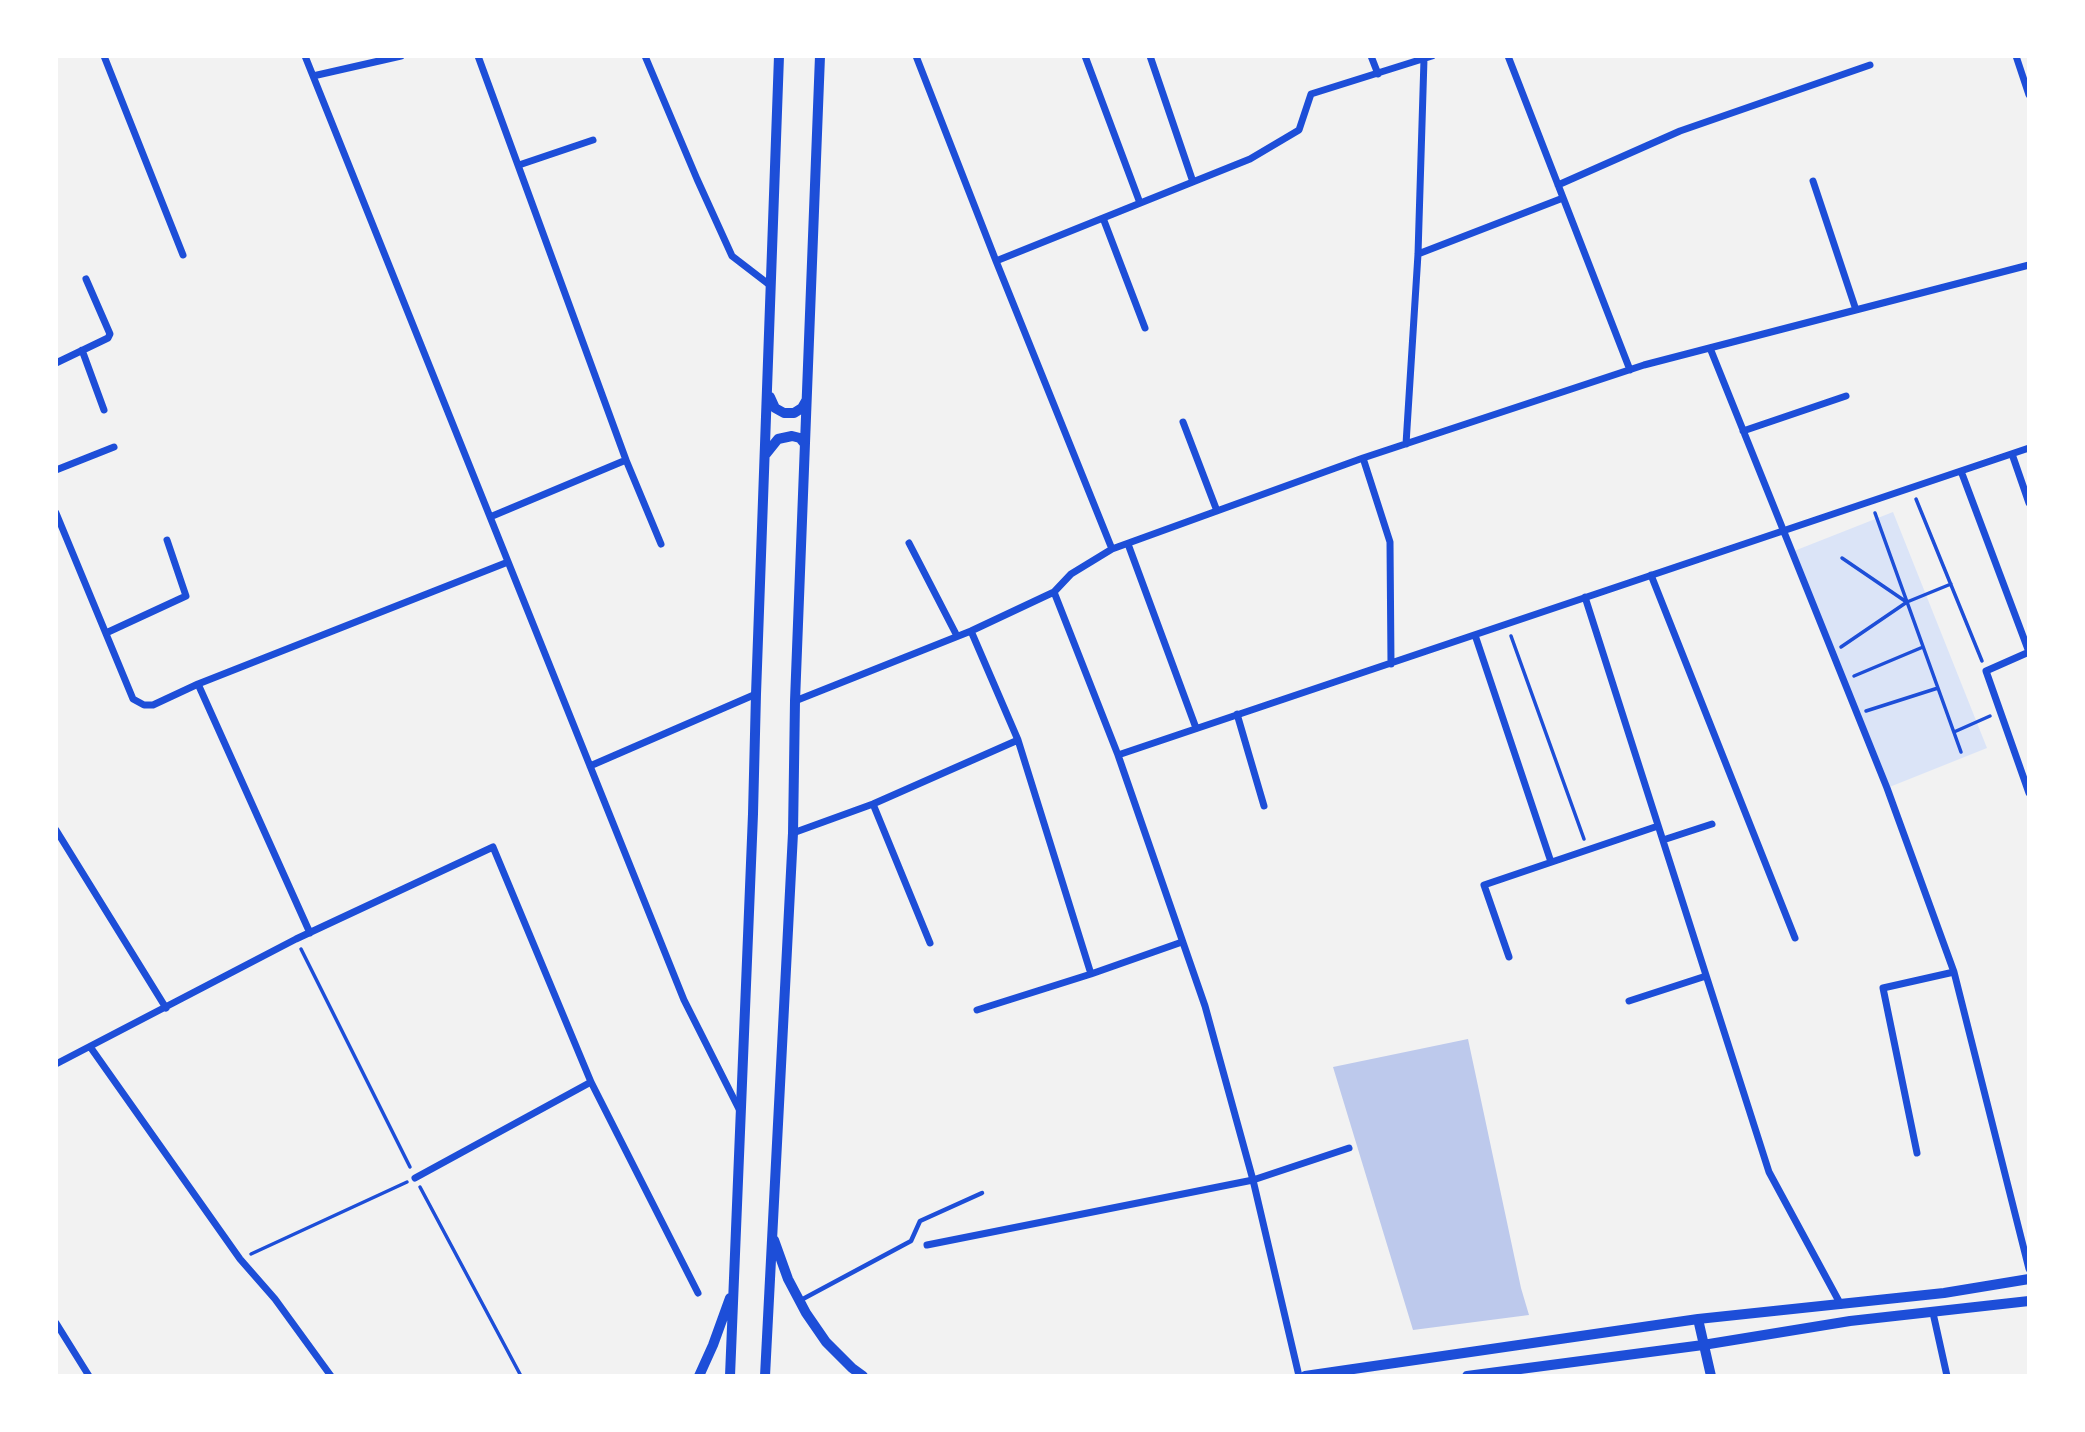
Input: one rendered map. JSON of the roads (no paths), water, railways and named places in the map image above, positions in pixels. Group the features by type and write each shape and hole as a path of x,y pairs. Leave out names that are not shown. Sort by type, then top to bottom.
{"main road":[{"path":"730,1376 754,814 779,56"},
{"path":"765,1376 793,833 820,56"},
{"path":"768,391 775,408 784,413 794,413 802,408 807,400"},
{"path":"765,455 778,439 792,436 800,438 805,444"},
{"path":"772,1236 788,1279 826,1342 863,1376"},
{"path":"1305,1376 1698,1319 1944,1293 2029,1279"},
{"path":"699,1376 735,1286"},
{"path":"1466,1376 1703,1345 1850,1321 2029,1301"},
{"path":"1698,1319 1711,1376"}],"street":[{"path":"104,56 183,255"},
{"path":"305,56 684,1000 742,1115"},
{"path":"313,76 401,56"},
{"path":"478,56 626,460 661,544"},
{"path":"645,56 696,179 732,256 771,287"},
{"path":"916,56 1112,549"},
{"path":"1085,56 1140,203"},
{"path":"1150,56 1193,182"},
{"path":"1371,56 1378,74"},
{"path":"996,261 1250,159 1299,130 1311,94 1432,56"},
{"path":"1508,56 1630,370"},
{"path":"2015,56 2029,95"},
{"path":"1406,444 1418,254 1424,59"},
{"path":"1558,186 1680,131 1870,65"},
{"path":"519,165 593,140"},
{"path":"1812,181 1856,310"},
{"path":"1418,254 1563,198"},
{"path":"1103,218 1145,328"},
{"path":"796,701 971,631 1054,592 1071,574 1112,549 1363,458 1630,370 2029,265"},
{"path":"56,363 108,338 110,334 86,279"},
{"path":"1710,348 1858,714 1954,972 2029,1269"},
{"path":"82,351 104,410"},
{"path":"1743,431 1846,396"},
{"path":"1183,422 1217,511"},
{"path":"56,470 114,447"},
{"path":"1118,755 2029,448"},
{"path":"2012,454 2029,503"},
{"path":"1363,458 1390,542 1391,664"},
{"path":"490,517 626,460"},
{"path":"1961,471 2029,652 1986,671 2029,793"},
{"path":"56,513 133,699 137,703 153,705 198,684 508,562"},
{"path":"106,633 186,596 167,540"},
{"path":"909,543 957,636"},
{"path":"1128,544 1196,728"},
{"path":"1651,575 1795,938"},
{"path":"1054,592 1118,755 1205,1006 1253,1180 1299,1376"},
{"path":"1585,597 1769,1172 1841,1305"},
{"path":"971,631 1018,740 1091,974"},
{"path":"1475,635 1551,862"},
{"path":"198,684 310,933"},
{"path":"590,766 756,694"},
{"path":"1237,714 1264,806"},
{"path":"793,833 873,804 1018,740"},
{"path":"873,804 930,943"},
{"path":"1663,840 1712,824"},
{"path":"1509,957 1484,885 1658,826"},
{"path":"56,830 166,1008"},
{"path":"56,1064 296,939 493,847 591,1082 698,1293"},
{"path":"977,1010 1182,942"},
{"path":"1917,1153 1883,988 1954,972"},
{"path":"1629,1001 1706,976"},
{"path":"91,1048 240,1259 275,1299 331,1376"},
{"path":"415,1178 591,1082"},
{"path":"927,1245 1253,1180 1349,1148"},
{"path":"1933,1313 1947,1376"},
{"path":"56,1323 89,1376"}],"lane":[{"path":"800,1301 911,1241 920,1221 982,1193"}]}
